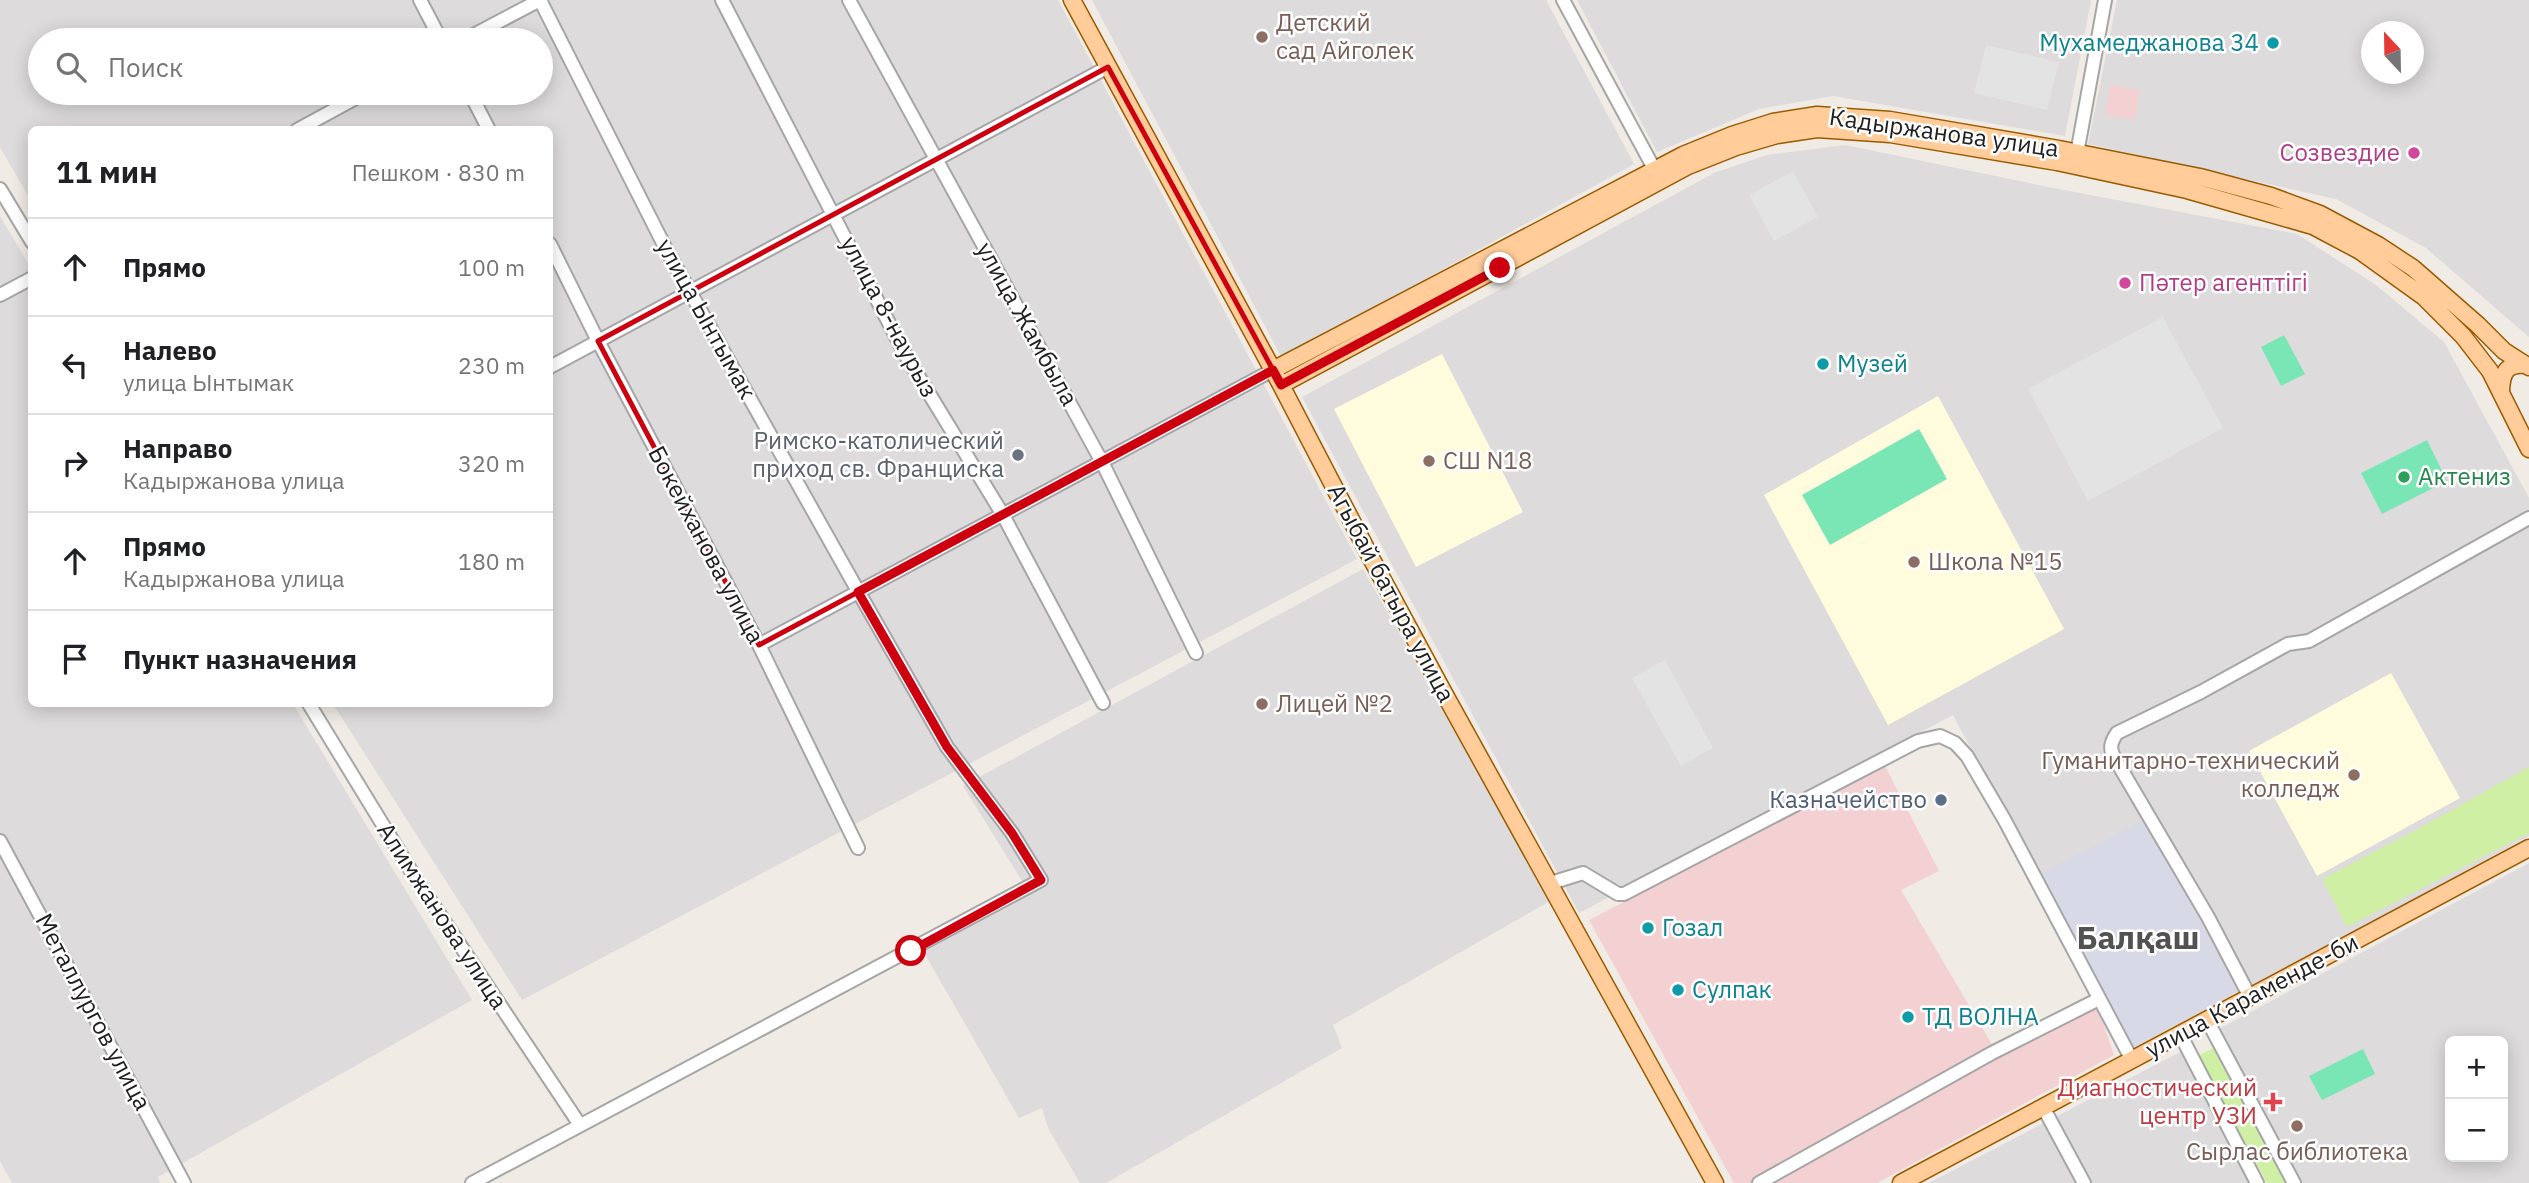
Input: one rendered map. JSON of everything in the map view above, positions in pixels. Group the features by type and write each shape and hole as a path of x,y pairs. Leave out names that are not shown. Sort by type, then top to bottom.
{"main road":[{"name":"Агыбай батыра улица","path":"1072,0 1277,377 1377,569 1715,1183"},
{"name":"Кадыржанова улица","path":"1277,377 1732,135 1773,122 1817,115 1890,120 2076,160 2313,226 2360,251 2424,298 2463,336 2490,370 2529,448"},
{"name":"Кадыржанова улица","path":"2076,160 2200,177 2271,196 2320,214 2378,245 2413,268 2478,324 2504,352 2528,366"},
{"path":"2501,390 2505,370 2517,364 2528,366"},
{"name":"улица Караменде-би","path":"1901,1183 2529,849"}],"street":[{"path":"420,0 435,28"},
{"path":"487,28 540,0"},
{"name":"улица Ынтымак","path":"540,0 666,249 858,592 947,747 1012,833 1041,880 580,1125"},
{"name":"улица 8-наурыз","path":"722,0 835,214 905,354 1003,514 1103,703"},
{"name":"улица Жамбыла","path":"849,0 1102,461 1196,653"},
{"path":"1563,0 1657,174"},
{"path":"2076,160 2105,0"},
{"path":"553,365 1108,67"},
{"path":"304,126 343,105"},
{"path":"476,105 487,126"},
{"path":"0,189 28,235"},
{"name":"Бокейханова улица","path":"553,250 598,341 759,645 858,848"},
{"path":"0,295 28,280"},
{"name":"Кадыржанова улица","path":"759,645 1102,461 1277,377"},
{"path":"2250,997 2208,917 2114,757 2111,750 2112,741 2117,733 2201,692 2288,644 2309,641 2529,518"},
{"name":"Алимжанова улица","path":"311,707 416,879 580,1125"},
{"path":"1551,883 1583,873 1618,894 1624,894 1918,741 1940,736 1955,743 1967,756 2004,819 2132,1060"},
{"name":"Металлургов улица","path":"0,841 184,1183"},
{"path":"1759,1183 1992,1053 2099,999"},
{"path":"2207,1020 2294,1183"},
{"path":"2180,1034 2257,1183"},
{"path":"2043,1107 2084,1183"},
{"path":"472,1183 580,1125"}],"highlighted area":[{"path":"1108,67 1273,370 759,645 598,341"}],"shaded area":[{"path":"0,0 1058,0 1357,559 522,1000 335,707 553,707 553,126 28,126 28,196 0,147"},
{"path":"1092,0 1546,0 1634,164 1282,358"},
{"path":"1577,0 2091,0 2065,136 1833,96 1759,109 1657,152"},
{"path":"2117,0 2529,0 2529,337 2426,248 2336,199 2088,144"},
{"path":"1986,45 2059,62 2047,110 1974,93"},
{"path":"2110,85 2140,90 2135,120 2105,115"},
{"path":"1845,145 2297,234 2376,285 2444,342 2529,498 2529,836 2132,1052 1953,715 1579,913 1302,397 1714,173 1767,155"},
{"path":"1793,171 1818,217 1774,241 1749,195"},
{"path":"0,216 28,263 28,707 295,707 472,1000 158,1177 160,1183 12,1183 0,1161"},
{"path":"2163,317 2223,428 2088,501 2028,389"},
{"name":"СШ N18","path":"1442,354 1523,512 1416,567 1334,409"},
{"name":"Школа №15","path":"1938,396 2064,629 1888,725 1764,495"},
{"path":"1363,569 1550,901 1333,1025 1342,1048 1106,1183 1080,1183 1048,1128 1042,1108 1019,1118 918,942 1022,881 963,786"},
{"path":"1665,660 1713,748 1681,766 1632,678"},
{"name":"Гуманитарно-технический колледж","path":"2391,673 2460,798 2317,876 2249,751"},
{"path":"1885,766 1939,871 1901,890 1993,1046 2090,995 2098,1008 2114,1055 1877,1183 1734,1183 1589,920"},
{"path":"2146,819 2237,991 2132,1047 2040,874"},
{"path":"2529,863 2529,1183 2297,1183 2215,1031"},
{"path":"2184,1050 2250,1183 1929,1183"}],"green space":[{"path":"2284,335 2305,374 2281,386 2261,347"},
{"path":"1919,429 1947,479 1830,545 1802,495"},
{"name":"Актениз","path":"2427,440 2447,481 2382,514 2361,473"},
{"path":"2529,767 2529,833 2347,927 2322,879"},
{"path":"2213,1048 2286,1183 2267,1183 2198,1056"},
{"path":"2363,1049 2375,1074 2322,1100 2309,1076"}],"place":[{"name":"Детский сад Айголек","path":"1262,37"},
{"name":"Мухамеджанова 34","path":"2273,43"},
{"name":"Созвездие","path":"2414,153"},
{"name":"Пәтер агенттігі","path":"2125,283"},
{"name":"Музей","path":"1823,364"},
{"name":"Римско-католический приход св. Франциска","path":"1018,455"},
{"name":"СШ N18","path":"1429,461"},
{"name":"Актениз","path":"2404,477"},
{"name":"Школа №15","path":"1914,562"},
{"name":"Лицей №2","path":"1262,704"},
{"name":"Гуманитарно-технический колледж","path":"2354,775"},
{"name":"Казначейство","path":"1941,800"},
{"name":"Гозал","path":"1648,928"},
{"name":"Сулпак","path":"1678,990"},
{"name":"ТД ВОЛНА","path":"1908,1017"},
{"name":"Диагностический центр УЗИ","path":"2273,1102"},
{"name":"Сырлас библиотека","path":"2297,1126"}],"district":[{"name":"Балқаш","path":"2138,938"}],"route":[{"path":"911,951 1041,880 1012,833 947,747 858,592 1273,370 1281,385 1500,268"}]}
